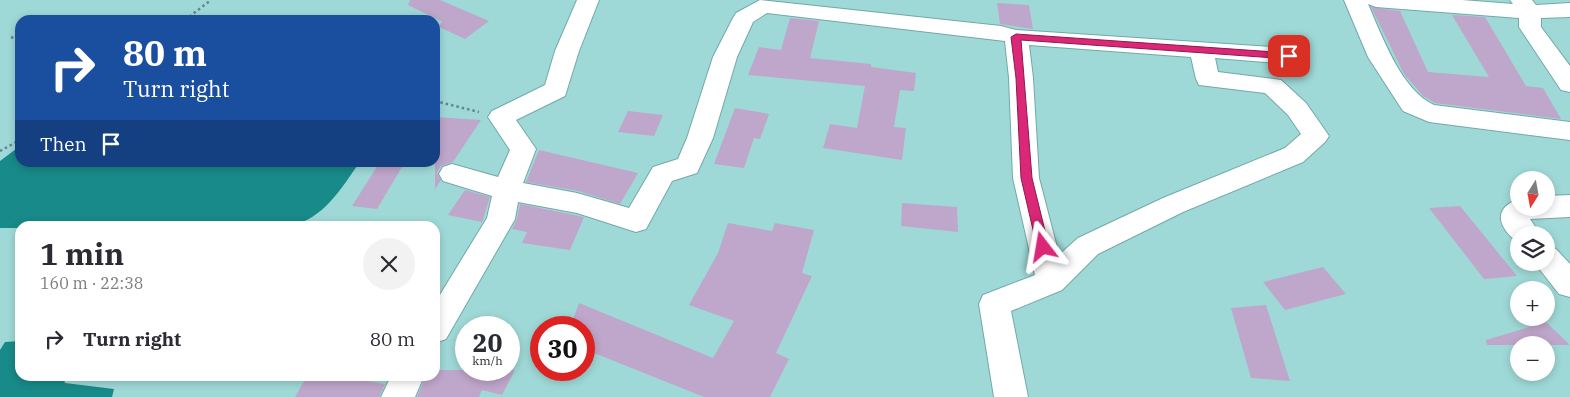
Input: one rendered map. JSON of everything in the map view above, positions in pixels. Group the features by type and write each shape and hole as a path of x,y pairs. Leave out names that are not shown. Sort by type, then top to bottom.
{"street":[{"path":"440,322 501,219 507,190 523,149 502,117 556,90 567,51 588,0"},
{"path":"1355,0 1380,57 1412,105 1429,113 1570,131"},
{"path":"1376,0 1526,6 1570,10"},
{"path":"452,174 507,190 577,203 636,221 662,174 688,166 700,138 725,57 744,18 763,6 994,32 1016,37 1289,56"},
{"path":"1526,6 1530,27 1570,84"},
{"path":"1016,37 1021,78 1026,178 1051,281"},
{"path":"1012,397 994,304 1051,281 1088,246 1173,205 1294,155 1316,136 1297,109 1272,86 1208,79 1201,49"},
{"path":"1555,207 1570,206"},
{"path":"1555,268 1570,286"},
{"path":"398,397 406,381"}],"path":[{"path":"192,15 211,0"},
{"path":"11,37 15,39"},
{"path":"440,102 502,117"},
{"path":"0,151 15,143"}],"water":[{"path":"15,150 15,167 356,167 331,201 305,221 15,221 15,228 0,228 0,161"},
{"path":"15,341 15,381 64,381 65,383 114,389 112,397 0,397 0,350 5,342"}],"building":[{"path":"410,0 440,0 489,21 465,39 440,27 440,24 443,22 440,21 440,15 429,15 408,5"},
{"path":"997,3 1029,5 1033,29 1000,24"},
{"path":"1371,7 1400,11 1428,72 1489,77 1452,15 1485,17 1526,86 1543,88 1561,119 1435,103 1423,96 1404,74"},
{"path":"790,18 819,21 810,58 871,64 871,67 916,73 914,91 900,90 894,127 906,128 902,160 823,148 830,124 857,128 865,86 748,75 759,47 781,50"},
{"path":"735,108 769,114 760,139 754,138 744,168 714,164"},
{"path":"628,111 663,115 654,136 618,132"},
{"path":"440,117 481,120 453,162 441,166 437,173 441,180 435,189 435,167 440,167"},
{"path":"539,150 638,173 620,204 578,191 526,182"},
{"path":"377,167 402,167 377,209 352,206"},
{"path":"465,190 490,197 482,222 448,215"},
{"path":"902,203 957,207 958,232 901,226"},
{"path":"520,204 584,217 570,250 522,243 527,232 512,229 517,219"},
{"path":"1460,206 1510,267 1510,271 1513,271 1517,276 1484,279 1429,208"},
{"path":"728,223 772,231 775,223 814,230 802,273 812,276 776,353 789,359 770,397 704,397 595,353 595,316 574,316 579,303 713,358 734,321 689,305 718,253"},
{"path":"1323,267 1346,294 1285,310 1263,282"},
{"path":"1266,305 1290,381 1251,378 1231,308"},
{"path":"1533,326 1550,326 1570,345 1555,345 1555,336 1510,336 1510,345 1487,345 1486,340"},
{"path":"440,370 455,370 455,381 509,381 502,395 482,390 479,397 417,397 424,381 440,381"},
{"path":"304,381 367,381 385,384 379,397 295,397"}],"route":[{"path":"1043,247 1026,178 1021,78 1016,37 1064,42 1201,49 1289,56"}]}
